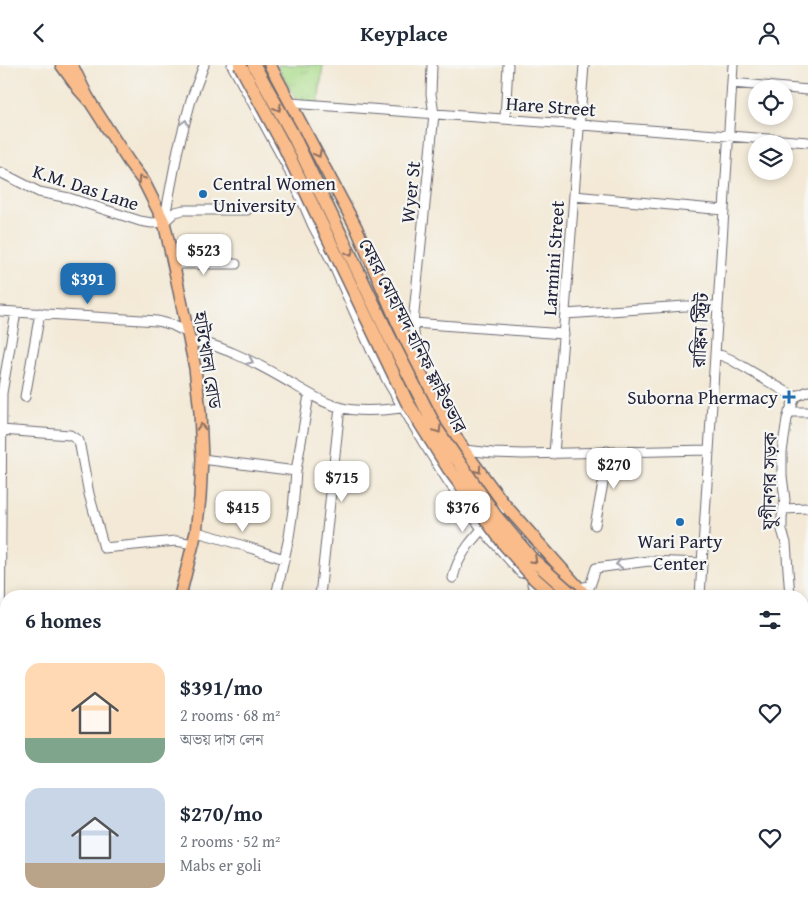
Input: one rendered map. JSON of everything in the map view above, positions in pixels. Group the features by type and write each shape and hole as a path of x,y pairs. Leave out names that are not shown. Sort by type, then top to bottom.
{"highway":[{"path":"62,65 89,100"},
{"name":"মেয়র মোহাম্মদ হানিফ ফ্লাইওভার","path":"240,65 285,148 407,402 449,469 505,545 547,590"},
{"name":"মেয়র মোহাম্মদ হানিফ ফ্লাইওভার","path":"254,65 293,135 389,337 436,427 495,515 532,559 576,590"}],"main road":[{"name":"হাটখোলা রোড","path":"72,65 89,100 144,182 164,222 195,368 200,413 202,459 200,498 195,538 182,590"},
{"path":"270,65 356,227 394,315 434,400 464,450 505,505 577,590"}],"street":[{"path":"164,222 178,149 191,100 204,65"},
{"path":"232,65 287,166 372,352 423,442 482,529 538,590"},
{"name":"Wyer St","path":"418,367 413,323 434,114 431,94 432,65"},
{"path":"505,119 508,65"},
{"name":"Larmini Street","path":"554,454 584,65"},
{"name":"রাঙ্কিন স্ট্রিট","path":"700,590 733,65"},
{"path":"732,83 808,90"},
{"name":"Hare Street","path":"291,103 808,142"},
{"name":"K.M. Das Lane","path":"0,172 39,192 69,197 140,221 164,222"},
{"path":"574,196 724,210"},
{"path":"164,222 176,212 184,210 247,210"},
{"path":"173,264 236,264"},
{"path":"565,314 640,308 718,305"},
{"path":"0,311 158,321 172,325 188,337 252,361 309,395 340,407 376,409 403,407 434,400"},
{"path":"1,590 2,393 16,311"},
{"path":"25,397 40,313"},
{"path":"413,323 564,334"},
{"path":"715,353 730,359 795,397 808,391"},
{"path":"277,590 293,510 296,471 309,395"},
{"name":"যুগীনগর সড়ক","path":"790,590 786,543 782,530 785,500 782,452 789,412 795,397"},
{"path":"321,590 340,407"},
{"path":"789,412 808,412"},
{"path":"1,430 70,435 79,441 89,494 104,548 195,538 224,539 284,559"},
{"path":"464,450 493,453 554,454 709,449"},
{"path":"595,525 606,468 607,451"},
{"path":"202,459 296,471"},
{"path":"453,578 455,566 469,544 505,505"},
{"path":"783,509 808,508"},
{"path":"584,590 590,585 596,568 648,561 702,563"}],"green space":[{"path":"277,65 323,65 318,104 295,98"}],"place":[{"name":"Central Women University","path":"203,194"},
{"name":"Suborna Phermacy","path":"789,397"},
{"name":"Wari Party Center","path":"680,522"}]}
